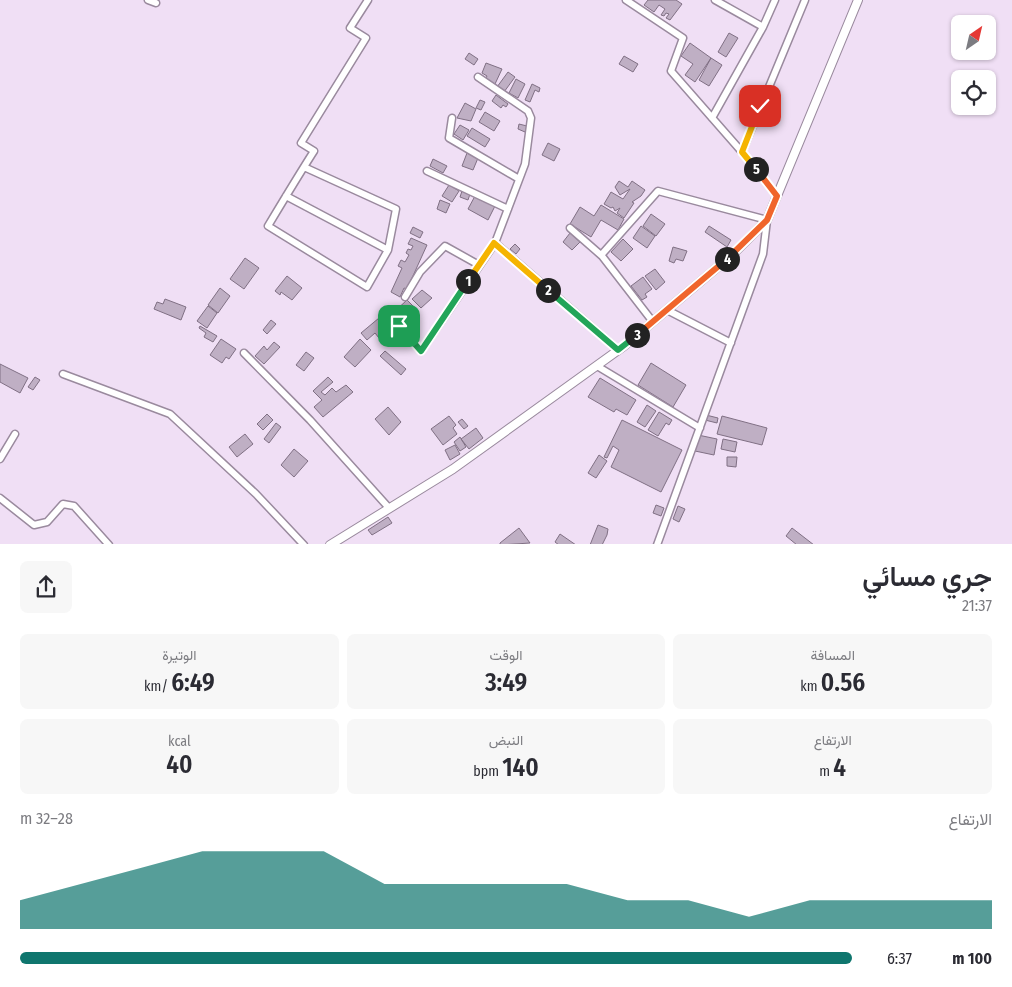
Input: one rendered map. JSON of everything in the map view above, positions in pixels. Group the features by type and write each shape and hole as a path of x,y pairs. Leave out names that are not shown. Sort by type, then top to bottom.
{"street":[{"path":"148,0 156,3"},
{"path":"304,167 396,208 388,250 367,287 268,226 314,150 301,143 366,38 350,28 368,0"},
{"path":"626,0 683,38 671,72 742,152 777,196"},
{"path":"715,0 763,27"},
{"path":"712,118 763,27 775,0"},
{"path":"742,152 805,0"},
{"path":"657,544 763,254 767,220 858,0"},
{"path":"399,326 421,351 494,243 525,164 531,118 528,111 478,77"},
{"path":"452,118 449,138 519,179"},
{"path":"427,171 508,209"},
{"path":"603,253 658,191 767,220"},
{"path":"286,196 388,250"},
{"path":"330,544 460,464 597,366 653,322 732,255 767,220"},
{"path":"570,228 602,256 653,322"},
{"path":"494,243 618,350"},
{"path":"405,297 420,272 445,246 479,265"},
{"path":"667,310 731,343"},
{"path":"244,353 310,420 389,508"},
{"path":"597,366 700,428"},
{"path":"63,374 170,414 256,494 304,544"},
{"path":"0,459 15,434"},
{"path":"0,498 34,525 47,522 63,504 74,506 109,544"}],"building":[{"path":"648,0 676,0 682,4 670,20 666,18 669,14 661,15 665,9 659,5 654,12 644,5"},
{"path":"729,33 738,38 726,57 718,52"},
{"path":"690,43 711,58 695,82 685,75 693,64 681,56"},
{"path":"469,53 478,59 474,65 465,59"},
{"path":"624,56 638,64 633,72 619,64"},
{"path":"711,58 722,65 709,86 699,80"},
{"path":"486,63 502,69 495,84 485,80 487,76 482,73"},
{"path":"508,72 515,77 504,92 497,87"},
{"path":"516,79 525,84 518,98 509,93"},
{"path":"532,84 540,88 539,92 535,90 530,102 525,100"},
{"path":"496,95 508,104 506,107 503,105 501,108 492,101"},
{"path":"480,100 485,102 481,110 476,108"},
{"path":"465,103 476,109 471,121 457,118"},
{"path":"485,112 500,121 494,131 479,122"},
{"path":"519,124 527,126 525,132 518,129"},
{"path":"460,125 469,130 463,140 454,134"},
{"path":"472,128 490,139 485,147 467,136"},
{"path":"548,143 560,149 554,161 542,155"},
{"path":"467,153 478,158 473,170 462,166"},
{"path":"433,159 447,166 443,173 430,166"},
{"path":"619,181 628,187 632,181 645,190 641,196 632,202 634,203 624,218 617,213 620,208 615,211 613,207 611,208 604,204 611,192 623,199 630,189 620,195 615,187"},
{"path":"449,185 459,191 452,202 442,196"},
{"path":"462,191 470,194 468,200 460,197"},
{"path":"475,196 495,206 488,220 468,209"},
{"path":"440,200 450,204 446,213 437,209"},
{"path":"601,205 624,219 618,230 601,220 591,237 570,224 580,207 594,216"},
{"path":"651,214 665,224 656,236 643,226"},
{"path":"641,226 655,236 647,248 633,238"},
{"path":"709,226 731,240 727,247 705,232"},
{"path":"413,227 423,232 420,238 410,233"},
{"path":"570,233 580,242 572,250 563,242"},
{"path":"411,238 427,245 407,289 404,288 400,297 391,292 402,268 398,266 401,260 405,262 409,255 406,253 408,249 411,250 413,246 408,244"},
{"path":"623,239 633,249 621,261 611,252"},
{"path":"515,244 520,249 516,254 510,249"},
{"path":"673,247 687,251 683,261 676,259 674,263 669,261"},
{"path":"245,258 259,268 244,289 230,279"},
{"path":"655,269 665,282 656,290 645,276"},
{"path":"287,276 302,288 292,300 281,292 280,295 275,291"},
{"path":"643,277 652,289 645,294 647,297 642,300 631,286"},
{"path":"220,288 230,296 218,313 208,305"},
{"path":"422,290 432,298 421,308 412,299"},
{"path":"165,299 186,307 181,320 154,309 157,302 163,304"},
{"path":"407,300 417,310 405,321 398,313 396,315 394,312"},
{"path":"208,306 217,313 207,328 197,321"},
{"path":"385,313 393,321 381,332 383,335 379,338 375,333 367,340 361,333"},
{"path":"413,316 420,322 417,325 415,323 409,330 404,326"},
{"path":"271,320 276,324 267,334 263,330"},
{"path":"200,326 217,336 213,342 204,337 206,333 199,328"},
{"path":"221,339 236,349 229,359 226,357 222,363 210,355"},
{"path":"360,339 371,350 355,367 344,357"},
{"path":"274,342 280,347 264,364 255,356 264,346 267,350"},
{"path":"385,351 406,369 401,375 380,356"},
{"path":"306,352 314,358 304,371 296,365"},
{"path":"651,363 686,385 673,407 638,385"},
{"path":"0,364 28,378 20,393 0,382"},
{"path":"35,377 40,380 33,390 28,387"},
{"path":"328,377 333,382 321,392 325,395 332,388 336,392 346,385 353,392 323,417 314,407 322,400 313,391"},
{"path":"600,378 636,400 627,415 616,409 614,412 588,397"},
{"path":"647,405 656,411 645,427 637,422"},
{"path":"388,407 401,422 389,435 375,419"},
{"path":"659,412 672,420 669,425 666,423 658,436 648,430"},
{"path":"267,414 273,420 263,430 257,424"},
{"path":"706,415 718,418 717,423 705,420"},
{"path":"449,416 456,425 453,428 457,434 443,445 431,429"},
{"path":"722,416 767,428 762,445 717,434"},
{"path":"462,419 468,426 464,429 458,422"},
{"path":"622,420 682,450 661,492 611,467 619,450 613,446 607,458 604,457"},
{"path":"276,423 281,427 269,443 264,439"},
{"path":"476,428 483,438 469,449 461,439"},
{"path":"245,434 253,444 237,457 229,447"},
{"path":"698,435 717,439 714,455 695,451"},
{"path":"460,437 466,447 460,451 454,442"},
{"path":"723,439 737,442 735,452 721,449"},
{"path":"455,445 460,454 450,460 445,450"},
{"path":"294,449 308,461 294,477 281,465"},
{"path":"599,455 607,461 596,478 588,473"},
{"path":"727,457 737,457 736,467 727,466"},
{"path":"656,505 664,508 661,516 653,513"},
{"path":"678,506 685,509 679,522 673,519"},
{"path":"388,517 392,523 372,535 368,530"},
{"path":"598,525 608,529 602,544 590,544"},
{"path":"519,528 530,543 500,544"},
{"path":"792,528 813,544 796,544 786,536"},
{"path":"560,534 575,544 558,544 555,542"}],"route":[{"path":"399,326 421,351 494,243 618,350 732,255 767,220 777,196 742,152 760,106"}]}
